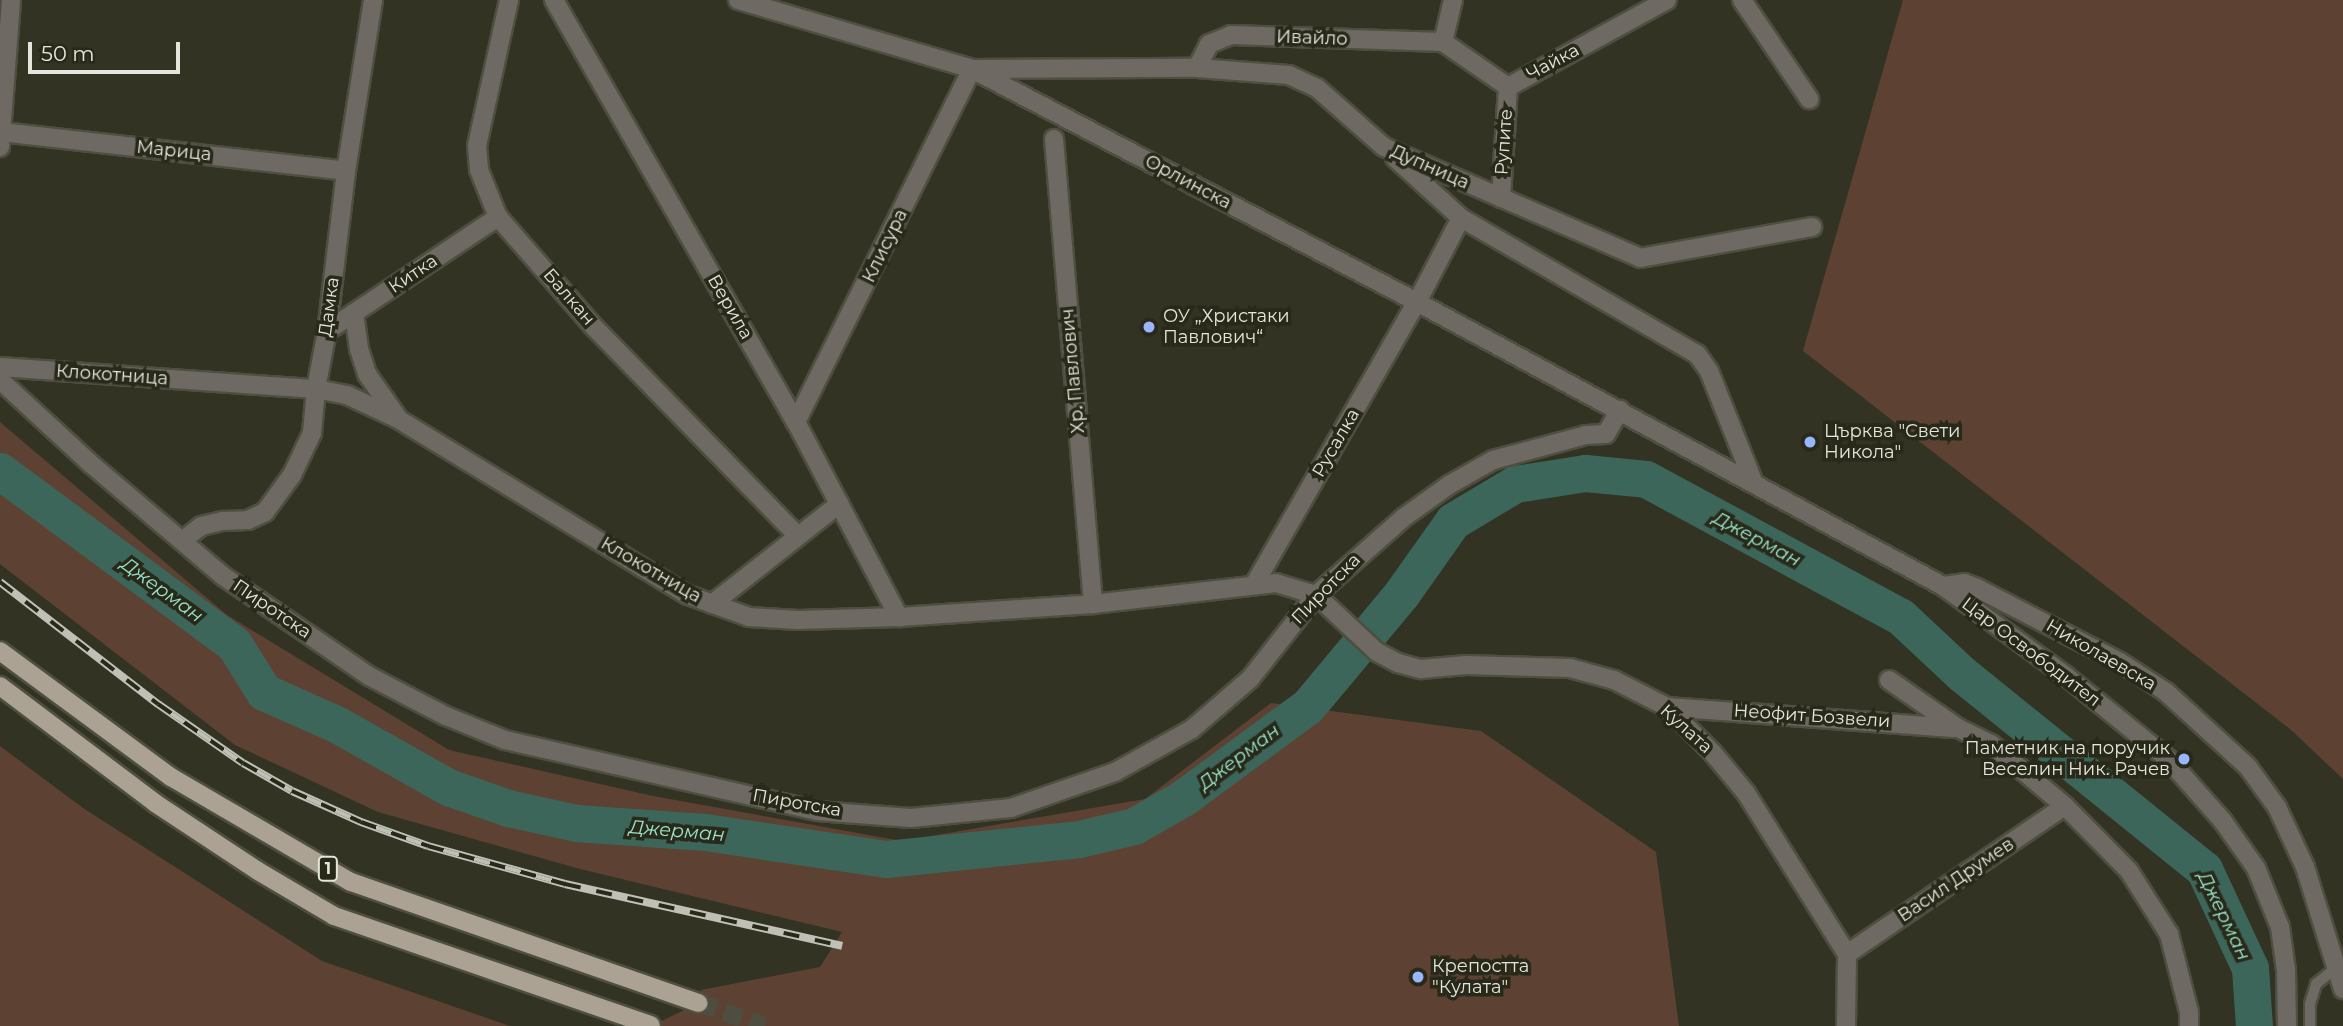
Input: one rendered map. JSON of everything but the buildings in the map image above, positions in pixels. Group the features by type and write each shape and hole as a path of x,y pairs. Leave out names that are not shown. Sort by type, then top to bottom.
{"main road":[{"name":"1","path":"0,651 171,777 351,882 699,1003"},
{"name":"1","path":"0,686 155,803 258,871 334,916 651,1026"}],"street":[{"path":"1,140 10,0"},
{"name":"Дамка","path":"182,541 201,526 223,521 248,520 265,512 292,475 312,433 346,171 373,0"},
{"name":"Балкан","path":"509,0 477,146 479,170 498,217 593,326 798,536"},
{"name":"Верила","path":"554,0 796,422 899,617"},
{"name":"Орлинска","path":"738,0 972,69 1620,410"},
{"path":"1443,42 1453,0"},
{"name":"Чайка","path":"1443,42 1508,86 1667,0"},
{"path":"1742,0 1810,99"},
{"name":"Ивайло","path":"1197,68 1209,44 1231,35 1443,42"},
{"name":"Дупница","path":"972,69 1197,68 1289,75 1317,88 1384,147 1640,258 1812,227"},
{"name":"Клисура","path":"796,422 972,69"},
{"name":"Рупите","path":"1501,198 1508,86"},
{"name":"Хр. Павлович","path":"1054,139 1093,604"},
{"name":"Марица","path":"1,140 346,171"},
{"path":"1384,147 1461,218 1698,354 1709,371 1753,481"},
{"name":"Китка","path":"327,331 498,217"},
{"name":"Русалка","path":"1254,584 1417,302 1461,218"},
{"path":"354,313 359,349 368,373 398,419"},
{"name":"Клокотница","path":"0,366 316,389 347,394 398,419 688,595 749,617 797,620 899,617 1093,604 1276,583 1316,595 1331,610"},
{"name":"Пиротска","path":"0,380 80,455 223,576 369,676 446,716 505,740 817,811 911,818 1011,808 1115,772 1192,729 1251,679 1316,595 1363,551 1449,485 1493,460 1586,435 1606,435 1620,410"},
{"name":"Цар Освободител","path":"1620,410 1943,586 2066,676 2168,759 2222,820 2256,868 2280,927 2286,970 2287,1026"},
{"path":"712,604 839,504"},
{"name":"Николаевска","path":"1943,586 1964,583 1977,588 2120,662 2166,692 2248,767 2277,807 2305,867 2343,989"},
{"name":"Кулата","path":"1331,610 1377,652 1398,663 1421,669 1466,665 1570,668 1614,680 1667,707 1712,752 1746,793 1847,954"},
{"path":"1889,680 1958,728 1991,744 2065,806 2129,870 2169,934 2189,1012 2189,1026"},
{"name":"Неофит Бозвели","path":"1667,707 1923,723 1958,728"},
{"name":"Васил Друмев","path":"1847,954 2065,806"},
{"path":"1846,1026 1847,954"}],"lane":[{"path":"2310,1026 2310,1004 2316,984 2336,968"}],"shaded area":[{"path":"1903,0 2343,0 2343,779 2290,729 1803,351"},
{"path":"0,422 227,615 449,750 653,796 902,841 1145,799 1271,703 1481,731 1656,852 1679,1026 651,1026 699,1003 701,990 820,967 842,932 580,869 378,812 235,745 0,564"},
{"path":"0,746 83,808 322,961 510,1026 0,1026"}],"waterway":[{"name":"Джерман","path":"0,471 234,644 264,692 338,725 448,787 508,808 576,823 705,832 886,859 1079,839 1134,826 1183,798 1308,706 1402,593 1453,521 1515,484 1585,473 1646,479 1901,617 1962,674 2204,869 2250,968 2254,1026"}],"tunnel":[{"path":"699,1003 764,1026"}],"railway":[{"path":"0,582 158,704 243,763 292,791 361,822 428,846 565,884 842,946"}],"place":[{"name":"ОУ „Христаки Павлович“","path":"1149,327"},
{"name":"Църква \"Свети Никола\"","path":"1810,442"},
{"name":"Паметник на поручик Веселин Ник. Рачев","path":"2184,759"},
{"name":"Крепостта \"Кулата\"","path":"1418,977"}]}
